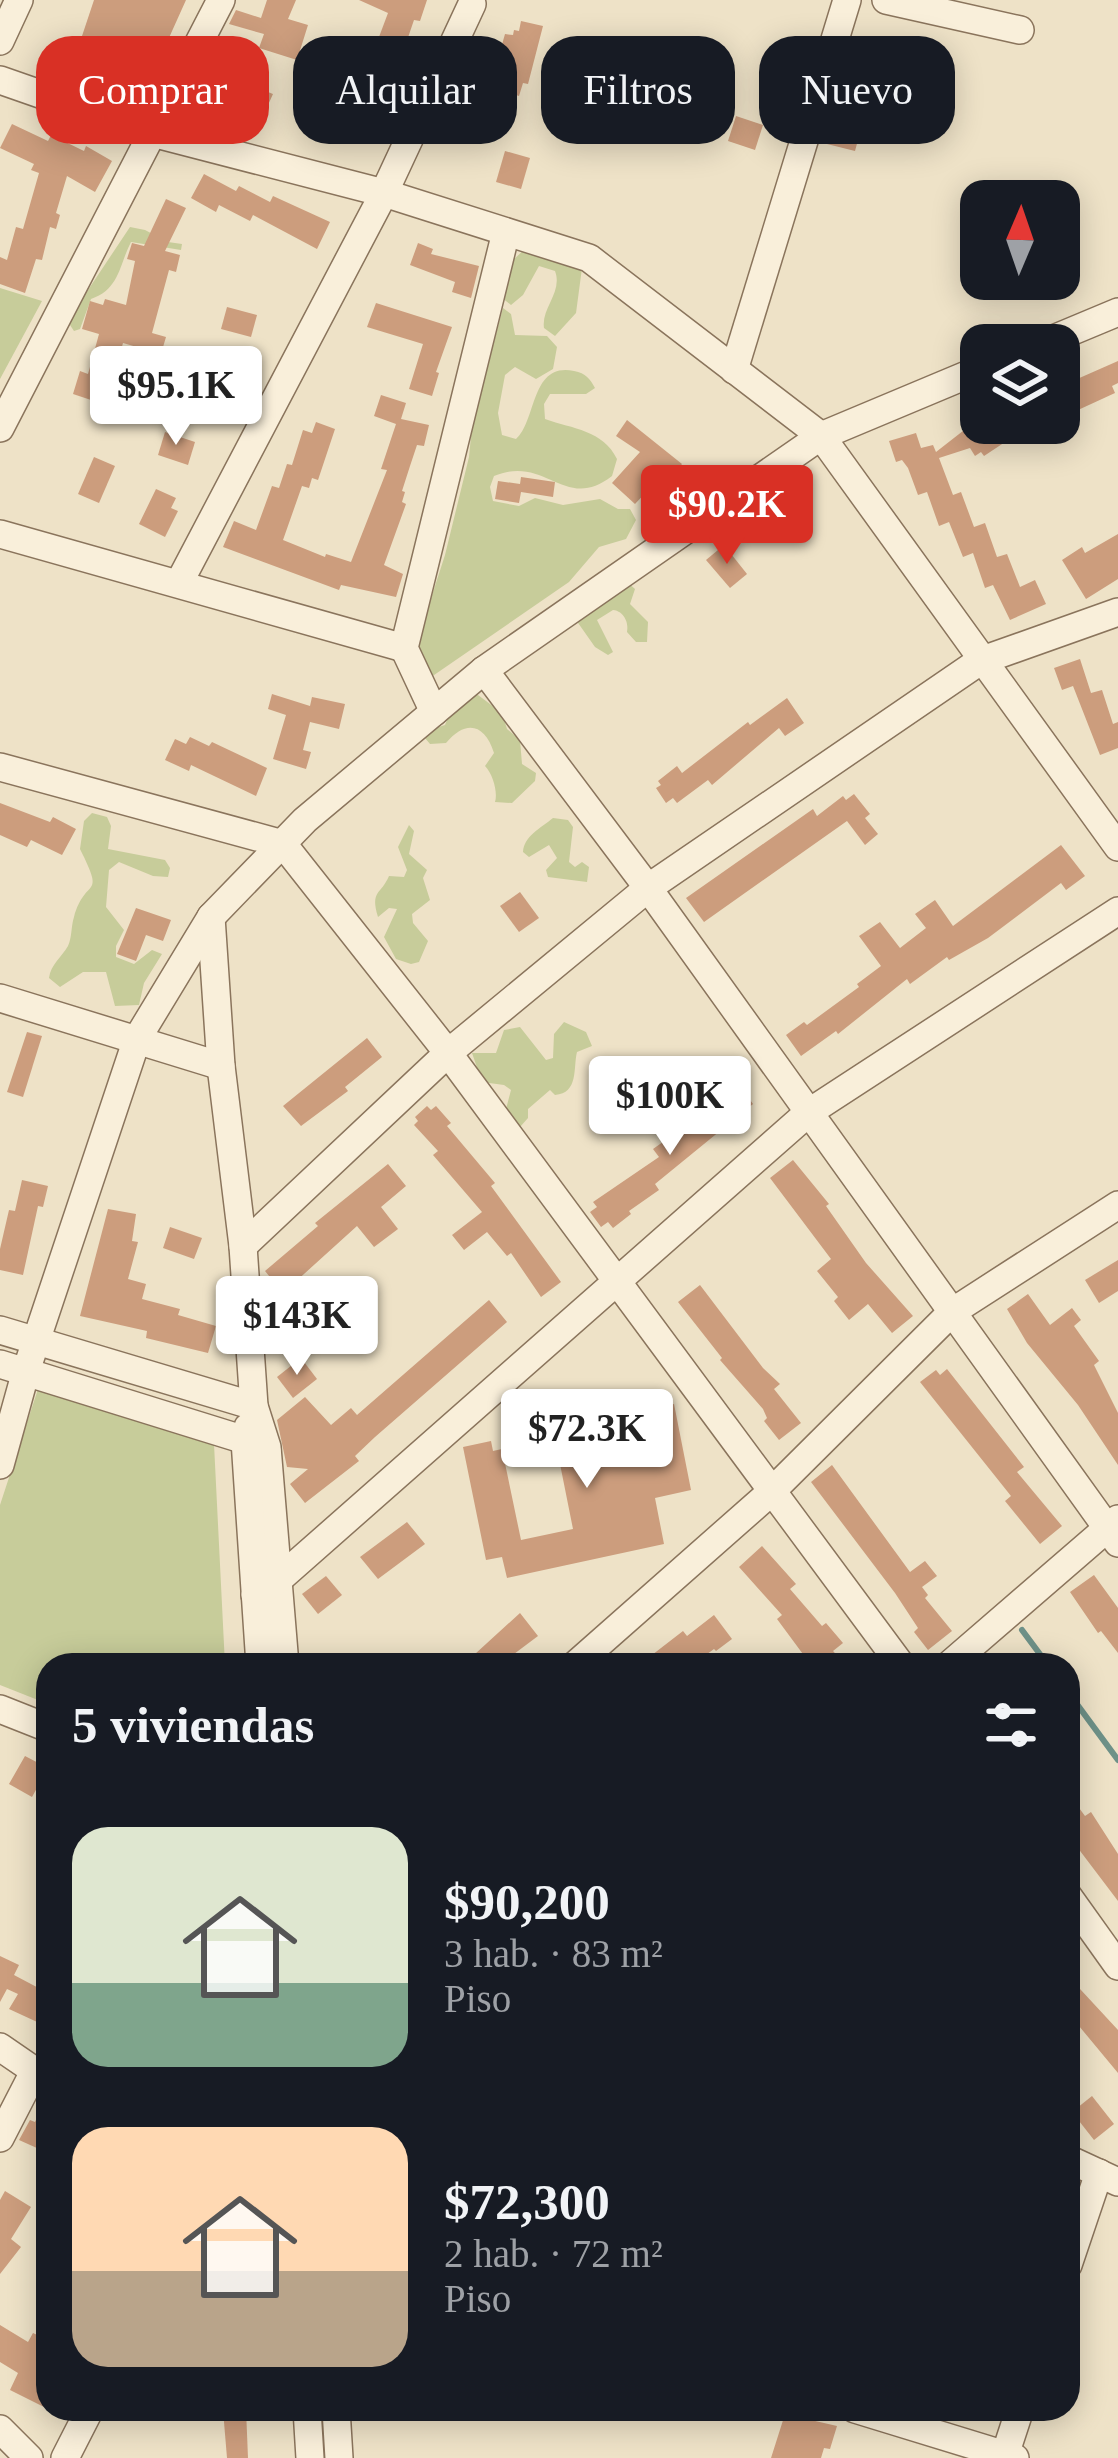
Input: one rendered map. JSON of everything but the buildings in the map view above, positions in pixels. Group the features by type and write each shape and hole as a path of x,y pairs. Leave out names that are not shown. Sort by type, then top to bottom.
{"street":[{"path":"0,40 19,0"},
{"path":"202,36 221,0"},
{"path":"734,370 847,0"},
{"path":"886,0 1020,30"},
{"path":"179,583 384,193 472,4"},
{"path":"0,80 36,93"},
{"path":"0,428 146,144"},
{"path":"195,144 384,193 589,258 821,436 1118,848"},
{"path":"434,712 404,648 506,232"},
{"path":"1080,328 1118,312"},
{"path":"0,1465 13,1367 36,1340 137,1039 211,916 305,820 484,670 821,436 960,378"},
{"path":"0,535 404,648"},
{"path":"243,1246 448,1053 648,888 980,661 1118,611"},
{"path":"484,670 1114,1530 964,1653"},
{"path":"0,766 283,844 448,1053 892,1653"},
{"path":"261,1653 267,1587 808,1113 1118,911"},
{"path":"211,916 221,1066 243,1246 267,1587 282,1653"},
{"path":"0,998 221,1066"},
{"path":"589,1653 771,1492 952,1312 1118,1205"},
{"path":"0,1330 254,1406"},
{"path":"13,1367 256,1446"},
{"path":"0,1709 36,1723"},
{"path":"1080,1913 1118,1966"},
{"path":"0,2047 36,2071"},
{"path":"0,2138 36,2084"},
{"path":"1080,2165 1108,2178 1080,2239"},
{"path":"64,2458 84,2421"},
{"path":"308,2421 310,2458"},
{"path":"337,2421 339,2458"},
{"path":"893,2421 1008,2457 1017,2421"},
{"path":"0,2429 28,2458"}],"green space":[{"path":"130,227 182,244 181,250 131,242 113,283 91,299 80,329 74,331 72,314"},
{"path":"526,248 582,268 576,313 555,336 544,328 544,321 556,286 555,271 539,266 523,295 511,305 501,297 512,261"},
{"path":"0,288 42,301 0,379"},
{"path":"503,308 511,314 515,335 547,336 557,347 553,369 536,379 515,367 505,375 498,413 502,435 516,439 523,431 549,375 574,371 595,388 586,394 550,394 544,404 545,419 595,436 617,459 612,476 581,489 528,472 494,476 493,501 519,506 535,498 563,505 600,499 618,509 630,509 636,520 626,539 599,547 569,582 421,684 407,673 445,555 469,457 475,395"},
{"path":"626,581 635,589 630,604 648,622 647,642 636,642 627,632 623,615 613,610 597,620 613,652 608,655 595,647 576,620"},
{"path":"474,692 502,713 507,729 520,740 522,764 536,773 535,781 512,803 495,802 494,784 485,766 494,753 480,731 461,730 446,743 430,744 425,738 429,730 445,725 451,710 459,709"},
{"path":"92,813 107,817 111,826 108,849 165,860 170,868 168,877 119,862 109,870 106,907 124,930 116,957 134,964 152,950 162,954 144,983 139,1005 115,1006 106,972 83,972 60,987 49,978 68,946 79,904 93,882 80,849 84,821"},
{"path":"553,818 568,820 573,827 569,862 589,867 587,882 548,877 546,870 557,858 549,845 529,857 523,852 530,837"},
{"path":"409,825 414,831 409,854 427,870 423,878 430,900 412,914 413,923 428,941 419,962 411,964 396,959 384,937 397,909 389,908 378,917 375,902 389,876 404,877 407,870 398,847"},
{"path":"564,1022 586,1032 592,1046 577,1052 568,1090 555,1095 550,1090 528,1109 528,1118 520,1127 512,1127 505,1113 511,1090 482,1082 472,1053 496,1053 504,1030 520,1027 546,1060 553,1058 554,1034"},
{"path":"39,1386 214,1444 224,1653 36,1653 36,1699 0,1685 0,1505"}],"waterway":[{"path":"1022,1630 1039,1653"},
{"path":"1080,1708 1118,1760"}]}
